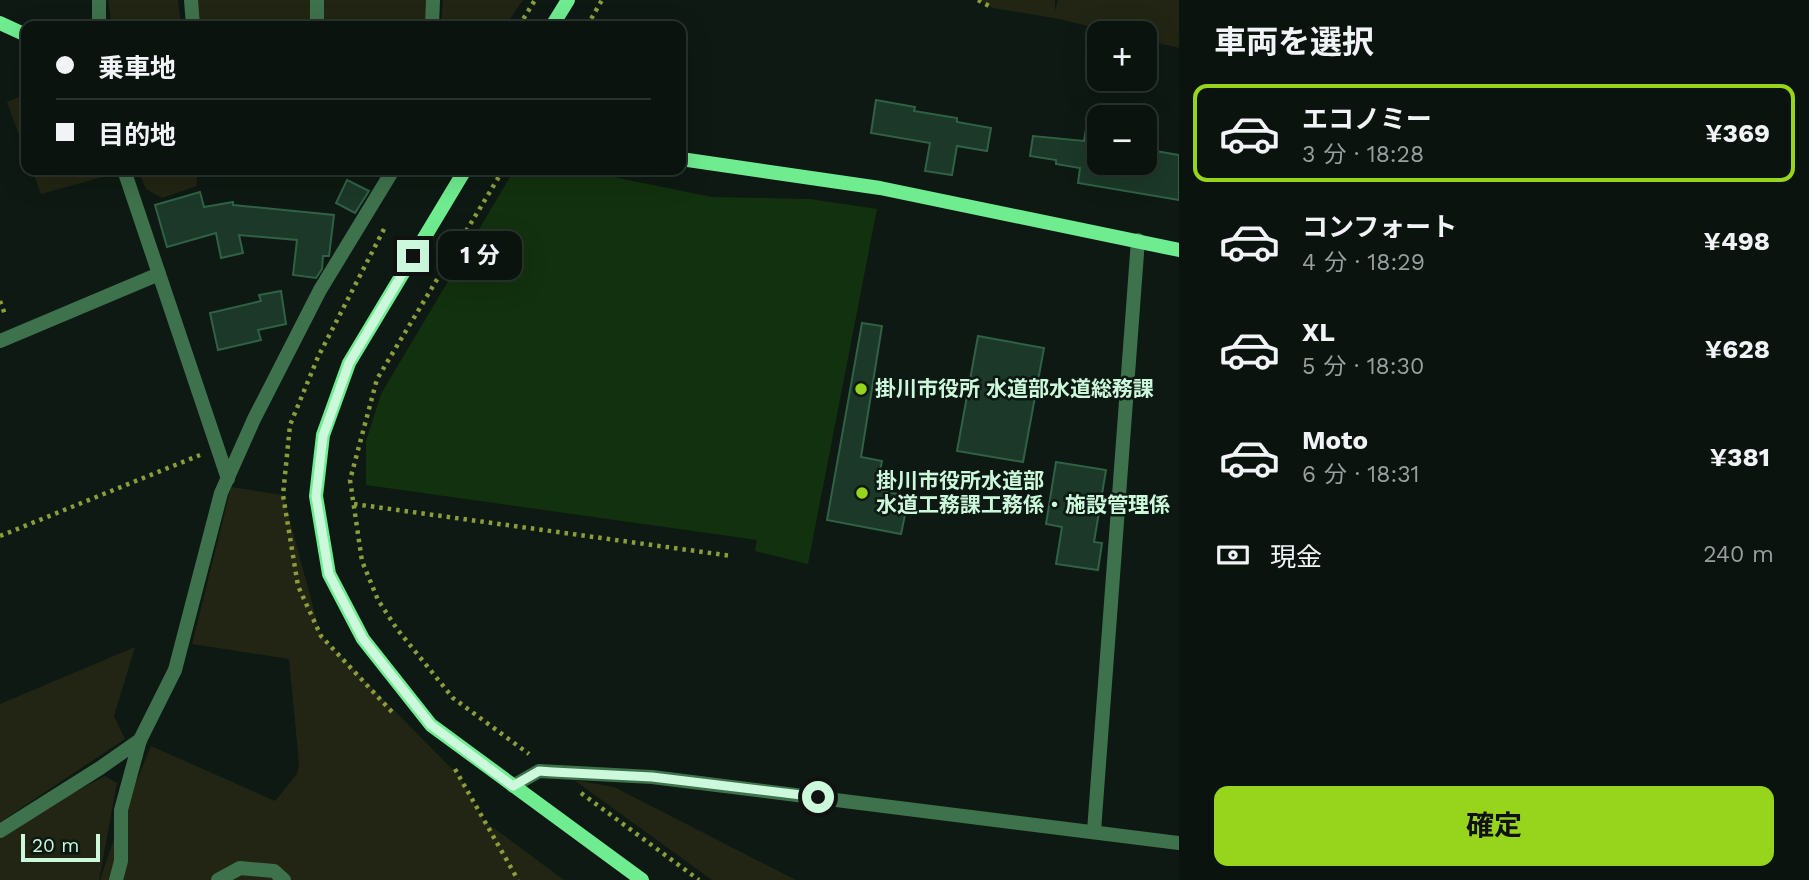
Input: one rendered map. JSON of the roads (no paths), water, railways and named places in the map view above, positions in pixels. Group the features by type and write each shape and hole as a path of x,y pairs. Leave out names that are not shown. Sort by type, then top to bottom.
{"street":[{"path":"99,0 99,21"},
{"path":"191,0 193,21"},
{"path":"317,0 317,21"},
{"path":"432,21 433,0"},
{"path":"555,21 568,0"},
{"path":"0,23 21,33"},
{"path":"686,160 880,188 1179,250"},
{"path":"126,175 228,479"},
{"path":"116,880 121,861 121,810 140,740 175,670 221,493 254,419 320,290 390,175"},
{"path":"461,175 349,363 323,436 316,496 329,574 363,639 431,725 642,880"},
{"path":"1094,831 1138,240"},
{"path":"0,341 159,274"},
{"path":"0,831 140,740"},
{"path":"513,786 539,771 652,777 1179,843"},
{"path":"218,880 240,868 274,871 284,880"}],"place":[{"name":"掛川市役所 水道部水道総務課","path":"861,389"},
{"name":"掛川市役所水道部 水道工務課工務係・施設管理係","path":"862,493"}]}
